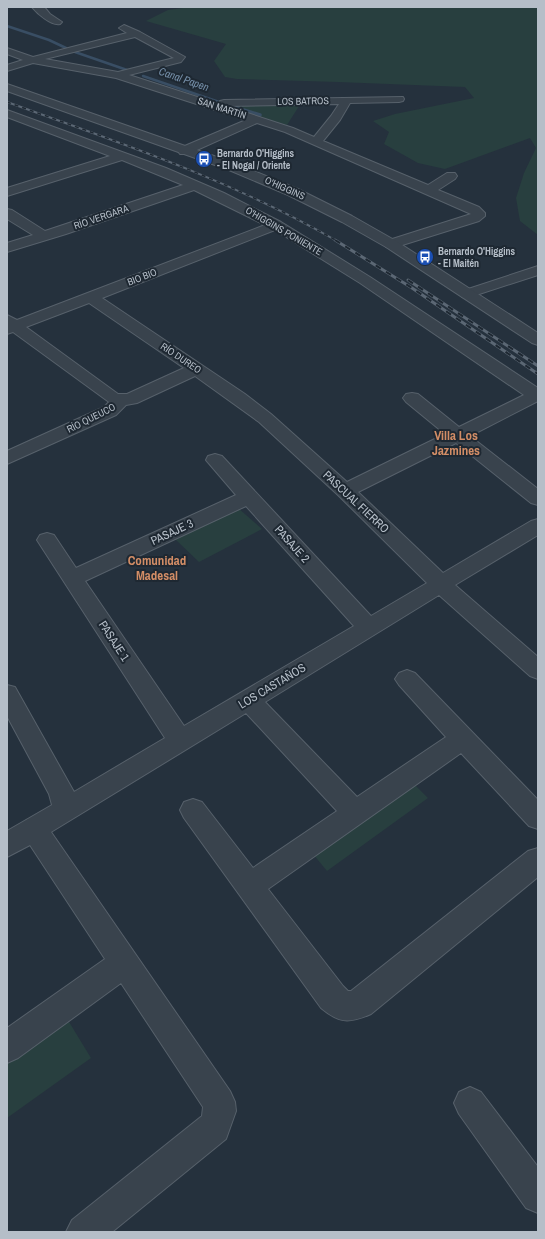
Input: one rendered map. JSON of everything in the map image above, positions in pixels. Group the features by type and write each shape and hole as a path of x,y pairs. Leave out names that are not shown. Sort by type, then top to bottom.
{"street":[{"path":"36,7 57,22"},
{"path":"118,75 180,58 179,56 123,27"},
{"path":"7,68 76,48 136,34"},
{"path":"76,48 90,54"},
{"name":"SAN MARTÍN","path":"7,52 33,60 118,75 257,119 317,140 474,210 479,214 474,218 391,244"},
{"name":"O'HIGGINS","path":"7,87 254,175 293,192 347,219 391,244 538,340"},
{"name":"LOS BATROS","path":"206,103 399,99"},
{"path":"317,140 336,118 347,100"},
{"name":"O'HIGGINS PONIENTE","path":"7,113 195,185 276,225 366,280 537,395"},
{"path":"184,150 257,119"},
{"path":"14,129 34,123"},
{"path":"7,192 122,156"},
{"path":"429,190 451,176"},
{"name":"RÍO VERGARA","path":"7,248 195,185"},
{"path":"7,213 43,236"},
{"name":"BIO BIO","path":"10,325 91,297 276,225"},
{"path":"467,294 538,270"},
{"name":"RÍO DUREO","path":"91,297 239,398 269,422"},
{"path":"10,325 112,398 121,400"},
{"name":"RÍO QUEUCO","path":"7,458 110,411 121,400 131,399 196,368"},
{"path":"345,491 537,395"},
{"path":"412,398 459,434 538,499"},
{"name":"PASCUAL FIERRO","path":"269,422 345,491 450,593 538,670"},
{"name":"PASAJE 2","path":"215,460 369,628"},
{"name":"PASAJE 3","path":"73,578 249,496"},
{"name":"LOS CASTAÑOS","path":"7,845 538,526"},
{"name":"PASAJE 1","path":"47,540 180,741"},
{"path":"407,679 538,818"},
{"path":"7,694 60,792 66,810"},
{"path":"248,700 355,813"},
{"path":"250,886 462,738"},
{"path":"193,810 332,997 346,1007 360,1003 538,860"},
{"path":"34,829 216,1094 219,1102 220,1111 214,1127 84,1232"},
{"path":"7,1047 125,963"},
{"path":"470,1103 538,1196"}],"green space":[{"path":"190,7 538,7 538,235 520,221 516,198 524,173 536,148 530,138 445,169 418,163 384,144 389,132 373,121 395,114 474,98 465,87 237,79 225,77 214,61 226,44 146,21 168,10"},
{"path":"301,103 287,125 221,105"},
{"path":"238,508 262,529 199,562 175,539"},
{"path":"413,783 428,798 327,871 313,854"},
{"path":"66,1017 91,1058 7,1118 7,1060"}],"waterway":[{"name":"Canal Papen","path":"7,26 49,40 66,48"},
{"name":"Canal Papen","path":"75,52 127,70"},
{"name":"Canal Papen","path":"143,76 219,102"},
{"name":"Canal Papen","path":"229,105 235,107"},
{"name":"Canal Papen","path":"231,106 260,115"}],"railway":[{"path":"7,102 134,148 216,181 257,199 337,241"},
{"path":"335,240 412,288 538,374"},
{"path":"408,280 538,366"}],"place":[{"name":"Bernardo O'Higgins - El Nogal / Oriente","path":"204,159"},
{"name":"Bernardo O'Higgins - El Maitén","path":"425,257"}],"district":[{"name":"Villa Los Jazmines","path":"456,442"},
{"name":"Comunidad Madesal","path":"157,568"}]}
